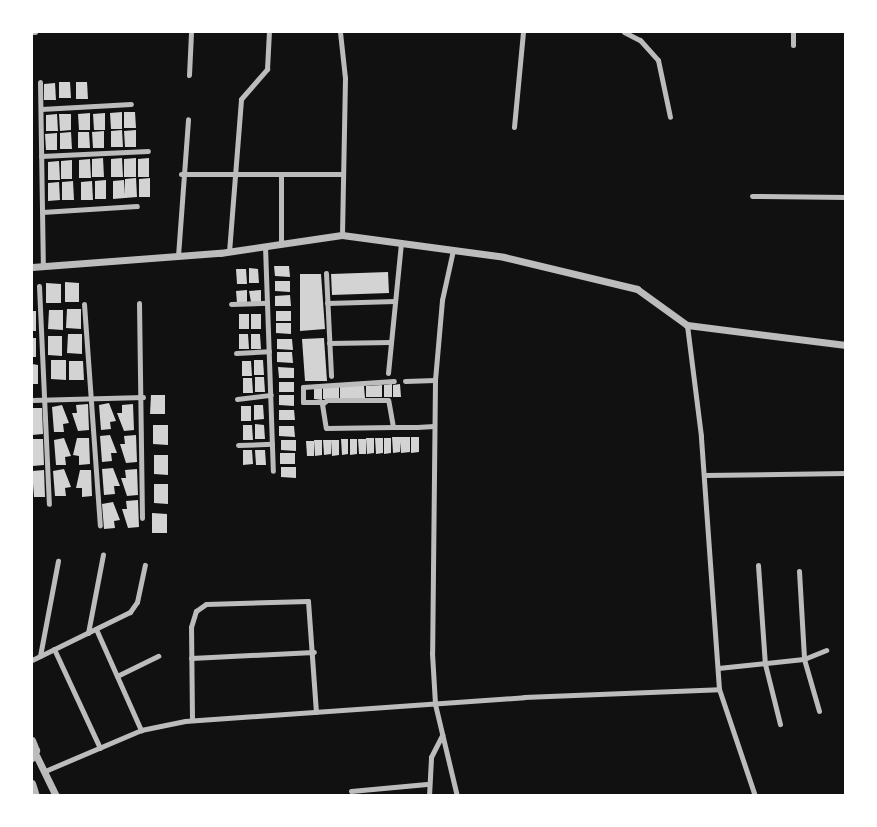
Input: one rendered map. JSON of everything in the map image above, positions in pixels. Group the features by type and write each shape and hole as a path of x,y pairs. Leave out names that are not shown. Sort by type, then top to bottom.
{"street":[{"path":"189,75 191,32"},
{"path":"229,252 232,174 241,99 267,69 269,32"},
{"path":"340,32 345,78 342,235"},
{"path":"514,127 523,32"},
{"path":"624,32 640,40 658,60 670,117"},
{"path":"793,32 793,46"},
{"path":"40,82 43,267"},
{"path":"41,109 131,104"},
{"path":"178,256 181,174 188,119"},
{"path":"41,156 148,151"},
{"path":"181,174 343,174"},
{"path":"281,174 281,244"},
{"path":"752,196 845,197"},
{"path":"42,212 137,206"},
{"path":"32,267 229,252 342,235 504,257 637,289 687,325 845,345"},
{"path":"388,373 401,243"},
{"path":"265,246 273,471"},
{"path":"453,250 442,300 435,380 435,704 457,796"},
{"path":"326,273 331,376"},
{"path":"39,286 49,504"},
{"path":"327,303 395,301"},
{"path":"139,303 143,397 142,518"},
{"path":"231,304 267,303"},
{"path":"84,304 100,525"},
{"path":"687,325 704,475 719,689 755,796"},
{"path":"329,343 391,342"},
{"path":"236,353 269,351"},
{"path":"405,381 435,380"},
{"path":"393,427 388,400 303,402 303,387 394,381"},
{"path":"237,399 271,396"},
{"path":"32,400 143,397"},
{"path":"323,402 326,428 434,426"},
{"path":"238,445 272,444"},
{"path":"704,475 845,473"},
{"path":"88,633 103,554"},
{"path":"40,656 58,561"},
{"path":"32,660 135,608 145,565"},
{"path":"758,565 765,664 780,724"},
{"path":"799,571 804,659 819,711"},
{"path":"192,720 191,627 200,607 300,599 308,601 312,610 316,712"},
{"path":"96,629 141,730"},
{"path":"54,649 100,748"},
{"path":"718,668 804,659 826,650"},
{"path":"191,658 313,652"},
{"path":"117,676 158,656"},
{"path":"45,771 141,730 192,720 719,689"},
{"path":"429,796 427,784 431,757 442,734"},
{"path":"32,740 33,756 45,771 56,796"},
{"path":"32,783 37,796"},
{"path":"351,791 427,784"}],"building":[{"path":"59,82 70,82 71,98 59,98"},
{"path":"76,82 87,82 88,99 76,99"},
{"path":"55,83 56,100 44,100 44,84"},
{"path":"122,112 122,129 111,129 110,113"},
{"path":"124,112 135,112 136,128 124,128"},
{"path":"90,113 90,130 79,130 78,114"},
{"path":"105,113 105,130 94,130 93,114"},
{"path":"57,114 58,131 46,131 46,115"},
{"path":"59,114 71,114 71,130 60,131"},
{"path":"122,130 123,147 111,147 111,131"},
{"path":"136,130 136,147 125,147 124,131"},
{"path":"104,131 104,148 93,148 92,132"},
{"path":"71,132 72,149 60,149 60,133"},
{"path":"78,132 89,132 90,148 78,148"},
{"path":"57,133 57,150 46,150 45,134"},
{"path":"103,158 104,177 92,177 92,159"},
{"path":"122,158 123,177 111,177 111,159"},
{"path":"136,158 136,177 124,177 124,159"},
{"path":"149,158 149,177 138,177 138,159"},
{"path":"90,159 91,178 79,178 79,160"},
{"path":"72,160 72,179 61,179 61,161"},
{"path":"59,161 60,180 48,180 48,162"},
{"path":"136,178 137,197 113,199 113,181 124,180 125,195 125,179"},
{"path":"150,178 150,197 139,197 139,179"},
{"path":"106,180 106,199 95,199 95,181"},
{"path":"73,181 74,200 62,200 62,182"},
{"path":"92,181 93,200 81,200 81,182"},
{"path":"59,182 60,200 48,201 48,183"},
{"path":"274,266 289,266 290,277 275,276"},
{"path":"249,268 258,269 259,283 249,283"},
{"path":"236,269 246,269 247,284 237,284"},
{"path":"388,272 389,293 332,295 331,274"},
{"path":"300,274 321,274 325,329 300,331"},
{"path":"275,281 290,281 290,292 275,291"},
{"path":"65,282 79,283 79,302 65,302"},
{"path":"46,283 61,284 61,303 46,303"},
{"path":"247,290 247,302 237,303 236,291"},
{"path":"261,290 261,302 251,302 249,291"},
{"path":"290,295 291,306 275,306 275,296"},
{"path":"67,309 81,309 81,329 66,328"},
{"path":"49,310 63,310 63,330 48,329"},
{"path":"32,311 36,311 36,331 32,331"},
{"path":"276,311 291,311 291,321 276,321"},
{"path":"239,314 249,314 249,329 239,329"},
{"path":"251,314 261,314 261,329 251,329"},
{"path":"276,323 291,323 291,334 276,333"},
{"path":"68,334 82,334 82,354 67,353"},
{"path":"239,334 248,334 249,349 239,349"},
{"path":"251,334 260,334 261,349 251,349"},
{"path":"48,336 62,336 62,356 48,355"},
{"path":"32,338 36,338 36,357 32,357"},
{"path":"324,338 327,381 305,381 302,339"},
{"path":"277,339 292,339 293,350 277,349"},
{"path":"277,352 292,352 293,363 277,362"},
{"path":"51,360 66,360 66,380 51,379"},
{"path":"254,360 263,360 264,375 254,375"},
{"path":"69,361 83,361 84,380 69,380"},
{"path":"242,361 251,361 252,376 242,376"},
{"path":"32,364 38,365 38,384 32,384"},
{"path":"278,367 294,368 294,378 279,378"},
{"path":"255,377 264,377 265,392 255,392"},
{"path":"243,378 252,378 253,393 243,393"},
{"path":"279,382 294,382 294,392 279,392"},
{"path":"392,384 392,397 384,397 384,385"},
{"path":"400,384 401,397 393,397 393,385"},
{"path":"382,385 382,397 366,397 366,386"},
{"path":"339,386 339,399 323,399 323,387"},
{"path":"340,386 364,386 365,398 340,398"},
{"path":"322,387 322,400 314,399 314,388"},
{"path":"151,395 165,395 165,414 150,414"},
{"path":"279,395 294,395 294,406 279,405"},
{"path":"109,403 116,421 110,422 111,429 101,430 99,405"},
{"path":"88,404 89,430 78,431 72,413 77,413 76,405"},
{"path":"133,404 134,430 124,431 117,413 122,413 122,405"},
{"path":"62,405 69,423 63,424 64,432 54,432 52,407"},
{"path":"254,405 263,405 264,419 254,420"},
{"path":"241,406 251,406 251,421 241,421"},
{"path":"32,408 42,408 43,434 32,435"},
{"path":"279,410 294,410 295,420 279,420"},
{"path":"255,424 264,425 265,439 255,439"},
{"path":"153,425 168,425 168,445 153,444"},
{"path":"243,425 252,425 253,440 243,440"},
{"path":"279,426 294,426 295,437 279,436"},
{"path":"110,435 117,453 111,453 112,461 102,462 100,436"},
{"path":"136,435 137,462 126,463 120,444 125,444 124,436"},
{"path":"392,437 410,437 410,452 401,453 400,442 400,452 393,453"},
{"path":"411,437 419,437 419,452 411,453"},
{"path":"64,438 71,456 65,457 66,465 56,465 54,440"},
{"path":"77,438 89,438 90,464 79,465 79,456 73,455"},
{"path":"366,438 374,438 374,453 367,454"},
{"path":"375,438 383,438 383,453 376,454"},
{"path":"384,438 391,438 391,453 384,454"},
{"path":"32,439 43,439 44,465 33,466"},
{"path":"341,439 348,439 348,454 342,455"},
{"path":"350,439 357,439 357,454 350,455"},
{"path":"358,439 366,439 366,454 359,454"},
{"path":"281,440 296,440 296,451 281,450"},
{"path":"314,440 322,440 322,455 315,456"},
{"path":"323,440 331,440 331,454 324,455"},
{"path":"331,440 339,440 339,455 332,456"},
{"path":"306,441 314,441 314,456 307,456"},
{"path":"243,450 252,450 253,464 243,465"},
{"path":"255,450 265,450 266,465 256,465"},
{"path":"280,453 295,453 295,464 280,464"},
{"path":"154,455 168,455 168,475 154,474"},
{"path":"281,467 296,467 296,478 281,477"},
{"path":"113,468 120,486 114,486 115,494 104,495 102,469"},
{"path":"64,469 71,487 65,488 66,496 55,496 53,471"},
{"path":"137,469 138,495 127,496 121,478 126,478 125,470"},
{"path":"44,470 45,497 34,497 32,471"},
{"path":"80,470 91,470 92,496 82,497 82,488 76,488"},
{"path":"154,484 168,484 168,504 154,503"},
{"path":"138,500 139,527 128,528 122,509 127,509 126,501"},
{"path":"113,502 120,520 114,521 115,528 104,529 102,504"},
{"path":"152,513 167,514 167,533 152,533"}]}
